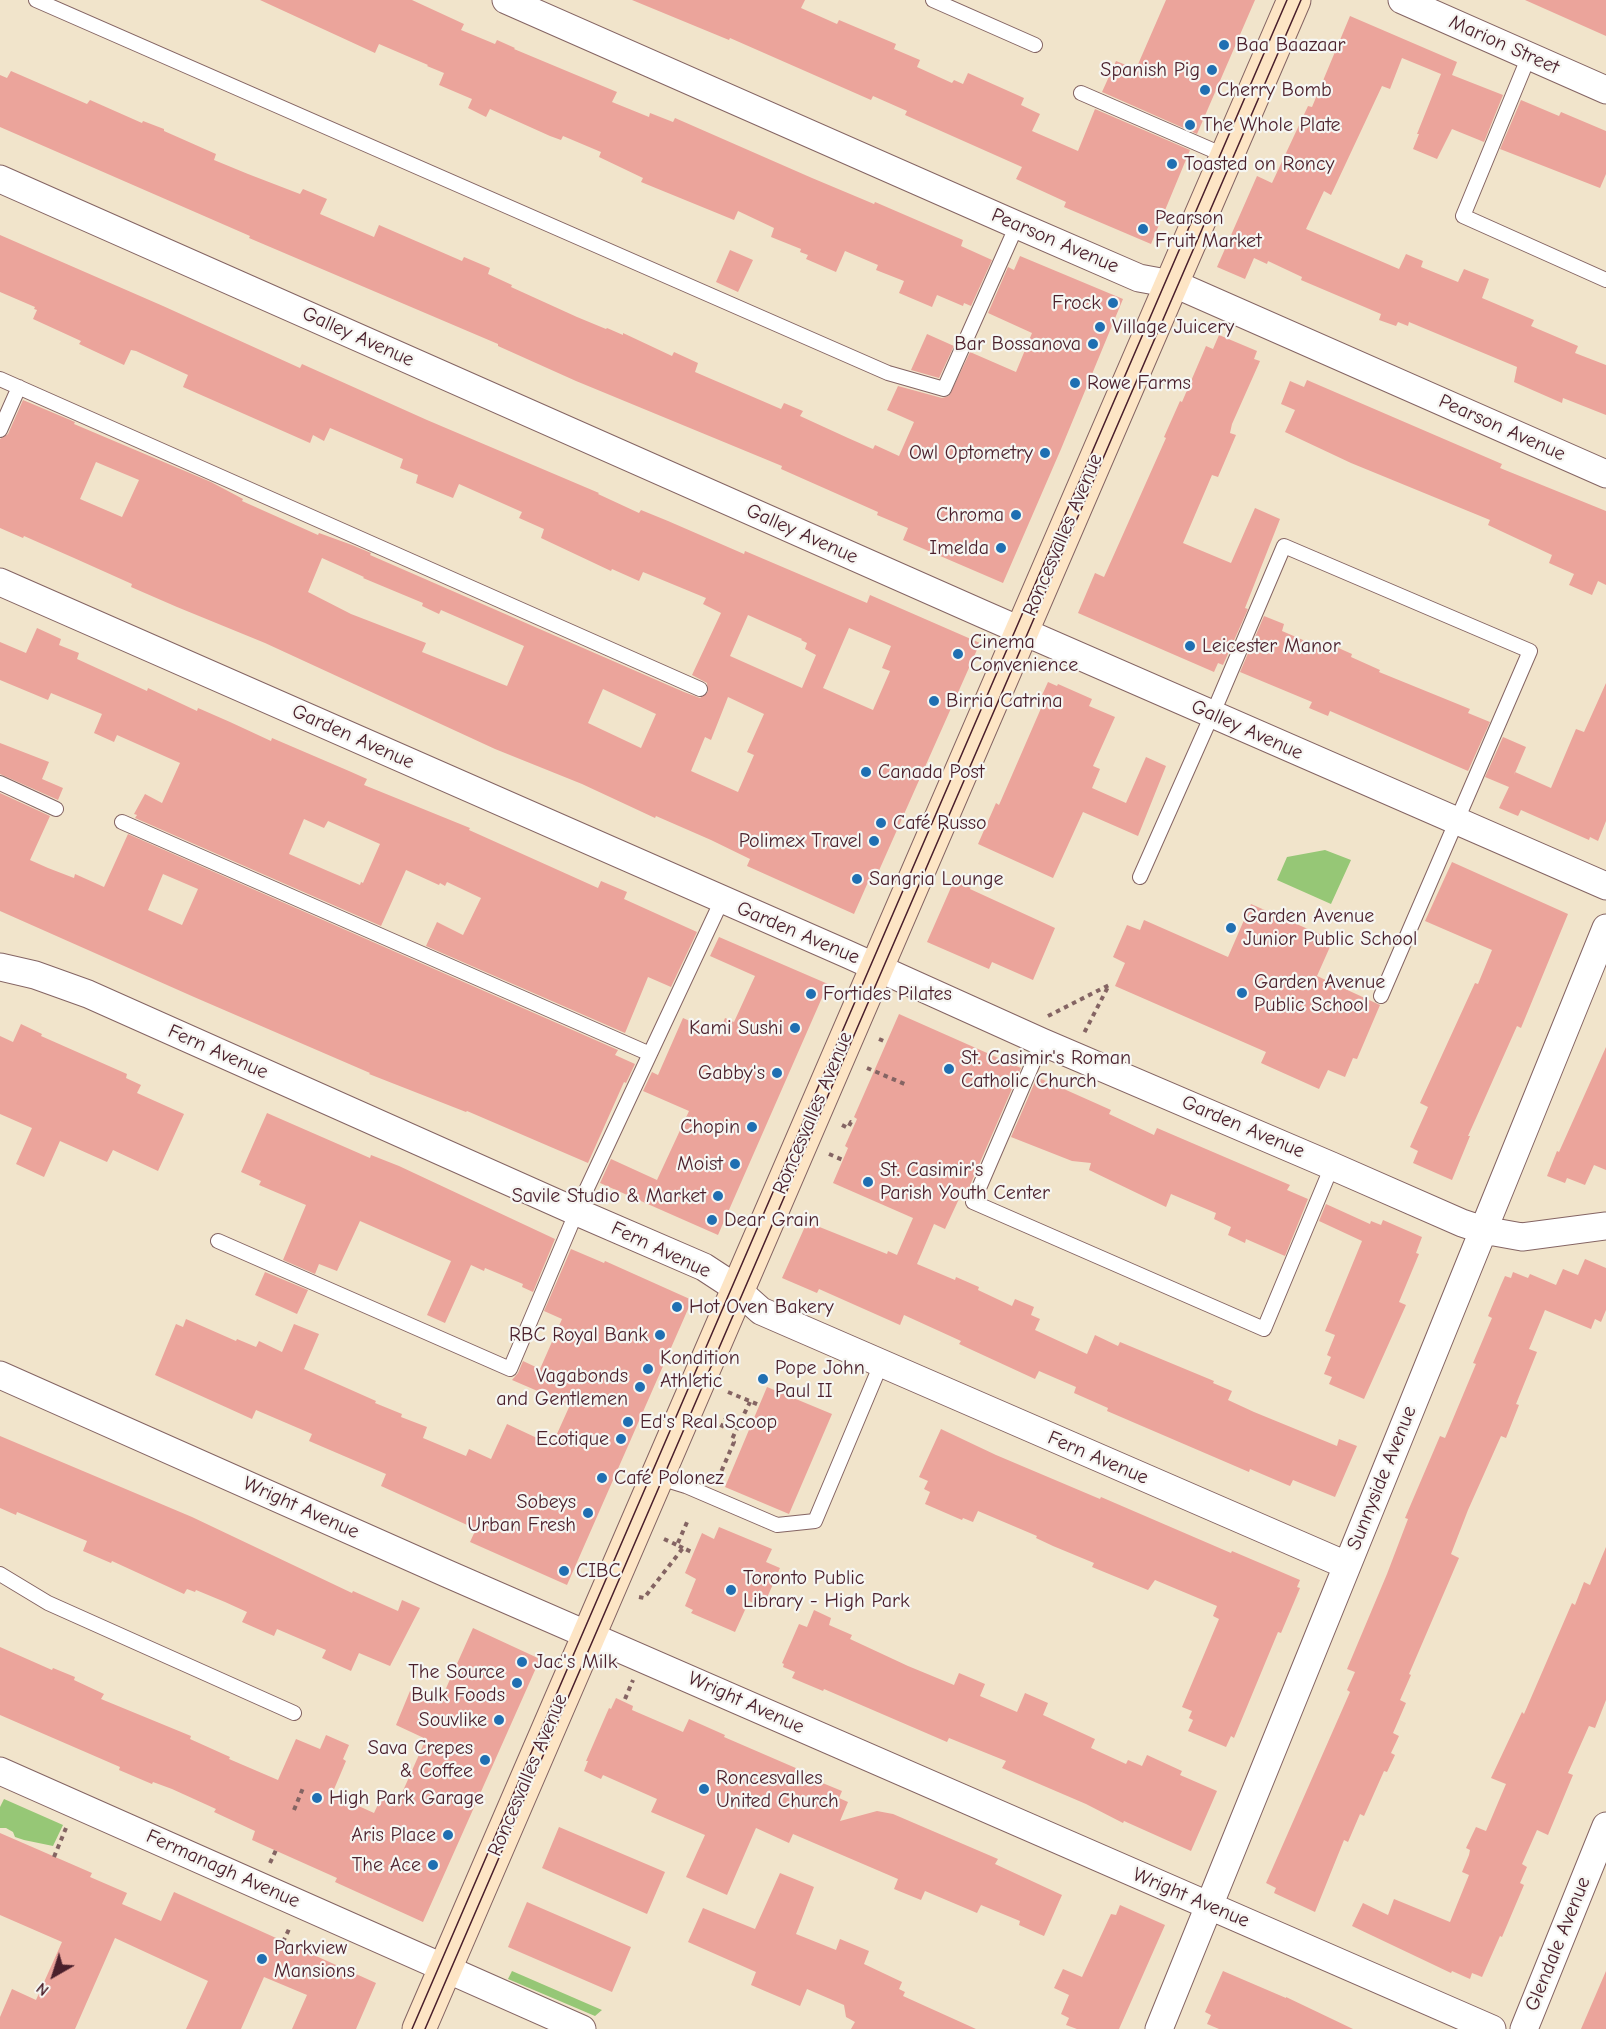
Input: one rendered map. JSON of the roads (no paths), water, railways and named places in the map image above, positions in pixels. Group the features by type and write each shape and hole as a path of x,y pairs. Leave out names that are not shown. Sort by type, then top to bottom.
{"street":[{"name":"Pearson Avenue","path":"506,0 1138,278 1171,283 1606,474"},
{"name":"Roncesvalles Avenue","path":"419,2029 1294,0"},
{"name":"Marion Street","path":"1402,0 1606,90"},
{"name":"Galley Avenue","path":"0,179 1606,886"},
{"name":"Garden Avenue","path":"0,582 876,967 1045,1029 1332,1166 1462,1223 1483,1230 1522,1237 1606,1226"},
{"name":"Sunnyside Avenue","path":"1159,2029 1606,928"},
{"name":"Fern Avenue","path":"0,967 35,975 88,994 704,1267 737,1290 761,1311 1346,1565"},
{"name":"Wright Avenue","path":"0,1375 426,1564 1492,2029"},
{"name":"Fermanagh Avenue","path":"0,1772 582,2029"},
{"name":"Glendale Avenue","path":"1524,2029 1606,1826"}],"lane":[{"path":"36,0 888,374 944,389 1017,225"},
{"path":"933,0 1035,45"},
{"path":"1529,56 1463,216 1606,280"},
{"path":"1081,93 1226,156"},
{"path":"0,379 700,689"},
{"path":"0,430 19,387"},
{"path":"1140,877 1284,546 1530,651 1381,996"},
{"path":"0,783 56,809"},
{"path":"122,822 650,1054"},
{"path":"218,1240 510,1370 577,1212 722,900"},
{"path":"1045,1029 973,1202 1264,1329 1332,1166"},
{"path":"656,1476 777,1525 815,1521 881,1364"},
{"path":"0,1574 48,1603 294,1713"}],"tram line":[{"path":"412,2029 1287,0"},
{"path":"425,2029 1301,0"}],"place":[{"name":"Baa Baazaar","path":"1224,45"},
{"name":"Spanish Pig","path":"1212,70"},
{"name":"Cherry Bomb","path":"1205,90"},
{"name":"The Whole Plate","path":"1190,125"},
{"name":"Toasted on Roncy","path":"1172,164"},
{"name":"Pearson Fruit Market","path":"1143,229"},
{"name":"Frock","path":"1113,303"},
{"name":"Village Juicery","path":"1100,327"},
{"name":"Bar Bossanova","path":"1093,344"},
{"name":"Rowe Farms","path":"1075,383"},
{"name":"Owl Optometry","path":"1045,453"},
{"name":"Chroma","path":"1016,515"},
{"name":"Imelda","path":"1001,548"},
{"name":"Leicester Manor","path":"1190,646"},
{"name":"Cinema Convenience","path":"958,654"},
{"name":"Birria Catrina","path":"934,701"},
{"name":"Canada Post","path":"866,772"},
{"name":"Café Russo","path":"881,823"},
{"name":"Polimex Travel","path":"874,841"},
{"name":"Sangria Lounge","path":"857,879"},
{"name":"Garden Avenue Junior Public School","path":"1231,928"},
{"name":"Garden Avenue Public School","path":"1242,993"},
{"name":"Fortides Pilates","path":"811,994"},
{"name":"Kami Sushi","path":"795,1028"},
{"name":"St. Casimir's Roman Catholic Church","path":"949,1069"},
{"name":"Gabby's","path":"777,1073"},
{"name":"Chopin","path":"752,1127"},
{"name":"Moist","path":"735,1164"},
{"name":"St. Casimir's Parish Youth Center","path":"868,1182"},
{"name":"Savile Studio & Market","path":"718,1196"},
{"name":"Dear Grain","path":"712,1220"},
{"name":"Hot Oven Bakery","path":"677,1307"},
{"name":"RBC Royal Bank","path":"660,1335"},
{"name":"Kondition Athletic","path":"648,1369"},
{"name":"Pope John Paul II","path":"763,1379"},
{"name":"Vagabonds and Gentlemen","path":"640,1387"},
{"name":"Ed's Real Scoop","path":"628,1422"},
{"name":"Ecotique","path":"621,1439"},
{"name":"Café Polonez","path":"602,1478"},
{"name":"Sobeys Urban Fresh","path":"588,1513"},
{"name":"CIBC","path":"564,1571"},
{"name":"Toronto Public Library - High Park","path":"731,1590"},
{"name":"Jac's Milk","path":"522,1662"},
{"name":"The Source Bulk Foods","path":"517,1683"},
{"name":"Souvlike","path":"499,1720"},
{"name":"Sava Crepes & Coffee","path":"485,1760"},
{"name":"Roncesvalles United Church","path":"704,1789"},
{"name":"High Park Garage","path":"317,1798"},
{"name":"Aris Place","path":"448,1835"},
{"name":"The Ace","path":"433,1865"},
{"name":"Parkview Mansions","path":"262,1959"}]}
